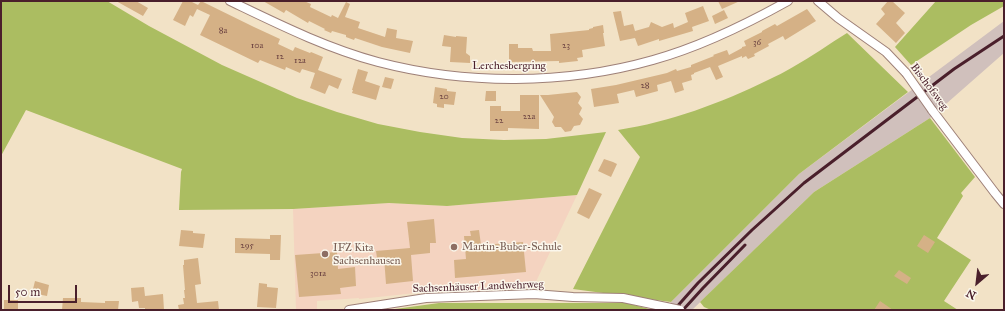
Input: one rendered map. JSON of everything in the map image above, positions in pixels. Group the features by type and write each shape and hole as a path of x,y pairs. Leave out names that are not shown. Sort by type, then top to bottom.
{"street":[{"name":"Lerchesbergring","path":"230,1 291,30 325,44 376,61 429,72 465,77 493,79 537,79 614,70 653,60 691,48 728,32 788,1"},
{"name":"Bischofsweg","path":"818,1 838,18 886,52 906,73 932,110 1004,204"},
{"name":"Sachsenhäuser Landwehrweg","path":"349,310 426,298 534,294 573,297 623,298 680,310"}],"shaded area":[{"path":"1004,21 1004,53 930,118 814,192 692,310 663,310 799,174"},
{"name":"Martin-Buber-Schule","path":"577,195 533,288 425,292 359,299 317,301 317,310 296,310 293,209 389,203 447,206"}],"green space":[{"path":"1,1 107,1 149,26 222,65 297,98 378,124 462,138 504,140 546,139 606,132 577,195 447,206 389,203 293,209 179,210 182,169 26,110 1,156"},
{"path":"936,1 1004,1 1004,6 971,25 911,65 895,47"},
{"path":"847,33 908,92 799,174 671,302 573,289 640,157 618,130 676,117 714,104 787,71"},
{"path":"930,118 975,177 961,193 963,196 937,238 971,260 944,301 958,310 711,310 704,307 700,302 814,192"},
{"path":"439,303 627,303 653,310 388,310"}],"building":[{"path":"116,1 136,1 148,8 143,16"},
{"path":"183,1 190,1 198,5 201,1 280,39 278,44 293,51 295,47 323,57 318,70 342,79 338,89 329,85 325,94 310,88 315,73 302,69 300,73 286,67 285,70 260,60 258,63 200,35 210,15 197,9 193,17 190,15 185,26 173,20"},
{"path":"263,1 304,1 311,4 310,7 331,17 332,15 338,18 346,2 350,4 345,17 360,22 358,28 385,37 387,28 397,30 396,38 413,41 410,53 382,47 355,38 354,40 346,37 346,35 332,31 331,33 309,21 308,23 286,10 284,13"},
{"path":"718,1 740,1 722,9"},
{"path":"888,1 892,1 905,13 896,23 905,33 896,43 876,24 885,14 881,9"},
{"path":"703,6 709,21 692,27 693,31 659,41 659,39 638,46 635,38 620,41 613,12 621,11 624,26 633,24 635,31 649,27 651,22 662,27 673,23 674,28 688,22 685,13"},
{"path":"807,9 816,21 785,40 783,36 768,44 769,46 754,54 755,56 748,59 746,56 742,58 742,56 718,66 723,77 716,80 710,67 691,75 692,80 682,83 684,90 675,93 671,81 657,85 658,91 636,97 634,90 617,94 619,103 594,107 591,89 616,85 667,73 676,69 677,71 691,67 691,65 727,50 729,55 746,46 744,41 775,24 777,26"},
{"path":"724,10 728,18 715,24 712,16"},
{"path":"603,25 605,46 582,50 583,57 577,58 578,61 559,63 559,61 509,62 509,44 518,44 518,48 532,48 533,51 551,51 550,34 589,30 593,27"},
{"path":"444,35 467,37 466,53 470,56 470,63 450,62 451,47 442,46"},
{"path":"358,69 368,72 365,81 380,86 376,100 352,93"},
{"path":"385,77 394,79 391,89 382,87"},
{"path":"435,87 456,92 454,105 444,104 444,108 437,107 437,104 433,103"},
{"path":"486,91 496,91 496,101 485,101"},
{"path":"577,92 581,97 578,103 582,108 579,114 583,119 580,125 574,126 571,131 565,132 561,127 555,127 552,122 554,117 540,95"},
{"path":"520,95 539,95 539,129 508,128 508,131 490,131 490,106 501,106 501,111 520,111"},
{"path":"604,159 617,164 611,177 598,171"},
{"path":"589,188 602,194 589,219 577,213"},
{"path":"434,219 436,243 430,243 430,253 411,255 413,281 386,284 384,257 377,258 376,251 410,248 407,222"},
{"path":"181,230 205,234 203,248 179,246"},
{"path":"479,230 481,245 523,242 526,272 455,278 454,260 466,259 464,236 471,236 470,231"},
{"path":"270,235 281,235 280,260 270,260 270,254 235,253 235,238 270,239"},
{"path":"924,235 935,242 928,253 917,246"},
{"path":"337,252 338,269 355,267 356,286 340,288 341,294 299,297 295,255"},
{"path":"198,258 201,284 195,285 197,303 218,301 219,310 179,310 178,305 184,304 183,298 185,298 184,260"},
{"path":"899,270 911,278 907,284 894,276"},
{"path":"35,281 49,285 47,296 32,293"},
{"path":"259,283 267,284 267,287 278,288 276,308 257,307"},
{"path":"144,287 145,296 163,294 164,310 145,310 145,308 139,308 138,301 132,302 131,288"},
{"path":"63,298 81,298 81,302 105,303 105,301 119,301 118,310 62,310"},
{"path":"4,300 18,300 18,310 4,310"},
{"path":"880,301 893,310 874,310"}],"railway":[{"path":"674,310 698,283 752,230 804,183 954,69 1004,36"},
{"path":"683,310 745,245"}],"place":[{"name":"Martin-Buber-Schule","path":"454,247"},
{"name":"IFZ Kita Sachsenhausen","path":"325,254"}]}
